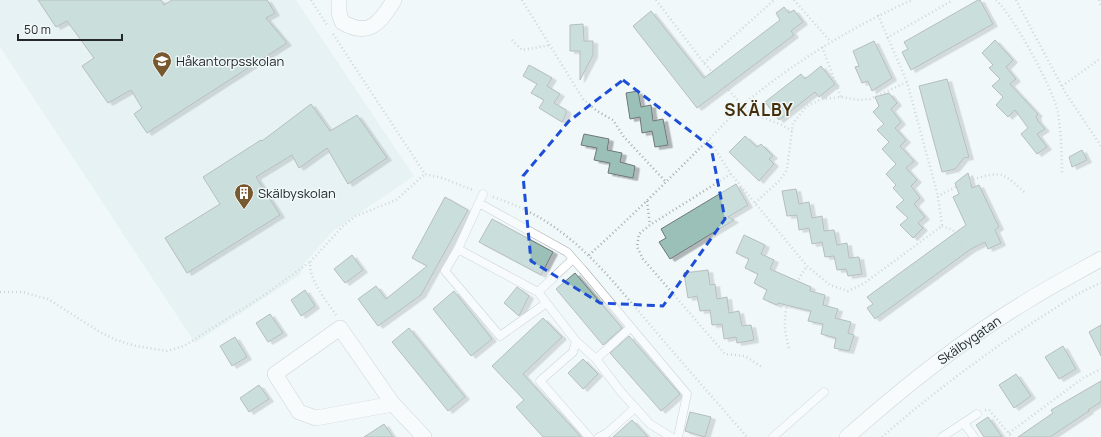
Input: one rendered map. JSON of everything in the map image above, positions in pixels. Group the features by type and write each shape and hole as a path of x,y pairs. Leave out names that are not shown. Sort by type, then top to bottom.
{"street":[{"path":"339,0 339,13 342,22 360,29 378,24 394,0"},
{"name":"Skälbygatan","path":"848,437 899,391 967,340 1027,301 1101,259"},
{"path":"393,404 316,418 299,412 275,374 340,328 393,404 424,437"}],"lane":[{"path":"483,194 458,249 444,271 500,336 545,304"},
{"path":"478,203 567,252 573,259 687,394 678,437"},
{"path":"458,249 538,292 545,304 576,341 596,359 635,408 650,424 671,437"},
{"path":"538,292 573,259"},
{"path":"596,359 631,327"},
{"path":"576,341 573,352 540,381 589,437"},
{"path":"773,437 824,392"},
{"path":"599,437 607,434 635,408"},
{"path":"942,437 977,414"},
{"path":"964,423 974,437"}],"path":[{"path":"310,0 328,26"},
{"path":"522,0 583,99 597,111 613,120 624,137 666,182"},
{"path":"656,0 704,63 743,106 751,113 782,125 792,131"},
{"path":"704,63 774,0"},
{"path":"794,0 831,42"},
{"path":"747,437 589,255 647,201 743,106 784,73 843,34 878,15 912,0"},
{"path":"887,38 953,0"},
{"path":"996,0 1020,32 1058,112 1062,175"},
{"path":"1016,0 1062,86 1101,146"},
{"path":"1099,0 1101,6"},
{"path":"878,15 907,82 938,197 942,226"},
{"path":"0,292 22,292 48,299 100,332 116,340 136,346 167,351 184,346 266,294 311,261 343,226 356,216 396,200 425,174 332,32"},
{"path":"512,40 522,50 551,45"},
{"path":"822,47 841,97"},
{"path":"1062,86 1101,58"},
{"path":"755,202 779,181 787,170 793,123 807,106 822,99 841,97 870,100 907,82"},
{"path":"709,140 731,174 806,266 830,285 848,291 856,289 942,226"},
{"path":"731,174 650,225 639,234 637,238 637,247 643,259 725,354 745,356 762,367"},
{"path":"938,197 954,187 993,174 1003,175 1026,193"},
{"path":"647,201 650,225"},
{"path":"942,226 953,230 969,258"},
{"path":"311,261 309,267 312,277 340,321 340,328"},
{"path":"789,348 784,325 784,317 796,283 806,266"},
{"path":"882,437 916,408 1013,336 1066,302 1101,283"},
{"path":"1009,433 1083,378 1101,369"},
{"path":"977,414 981,410 990,410 1012,437"}],"highlighted area":[{"path":"623,80 711,147 725,219 663,306 600,303 531,261 523,176 569,121"}],"shaded area":[{"path":"0,0 296,0 414,176 333,231 304,264 300,275 195,343 0,47"}],"building":[{"name":"Håkantorpsskolan","path":"38,0 161,0 164,5 172,0 267,0 275,13 266,18 287,43 147,133 134,114 142,108 131,90 108,103 82,66 94,58 67,21 56,27"},
{"path":"980,0 993,24 911,70 902,52 908,49 904,42"},
{"path":"784,7 789,13 794,10 803,22 791,31 794,35 697,108 633,26 651,11 704,78 780,20 776,13"},
{"path":"583,24 584,41 593,41 593,55 580,80 580,51 570,51 570,25"},
{"path":"995,40 1013,60 1006,67 1016,79 1010,84 1038,114 1036,116 1038,121 1045,129 1037,134 1047,147 1037,154 1021,134 1028,128 1015,110 1008,117 996,105 1003,97 992,86 1000,79 989,68 993,65 982,53"},
{"path":"874,41 892,78 872,91 868,81 862,83 855,67 859,66 853,51"},
{"path":"529,65 552,78 547,86 560,94 554,103 566,110 566,114 562,122 539,108 544,100 531,93 537,84 523,76"},
{"path":"821,66 835,84 819,97 815,92 779,120 765,102 801,74 805,79"},
{"path":"947,79 969,157 964,158 955,169 942,172 919,86"},
{"path":"638,91 641,107 651,105 653,121 663,119 668,145 655,147 652,131 642,133 640,117 630,119 626,93"},
{"path":"889,93 897,103 891,109 901,122 895,128 906,140 900,146 914,161 906,168 917,180 911,186 920,198 914,204 925,217 918,223 923,228 913,238 900,225 908,218 896,207 904,200 893,188 896,185 886,174 896,164 882,149 889,142 877,130 884,124 873,112 879,106 875,97"},
{"path":"311,104 330,131 357,115 387,158 348,184 327,148 299,168 292,155 256,177 280,215 187,273 165,238 220,204 203,177 261,140 262,141"},
{"path":"584,134 609,139 607,150 622,153 620,162 635,166 633,178 608,173 610,163 594,160 597,148 581,145"},
{"path":"745,136 757,147 761,144 773,156 769,159 774,164 759,181 729,152"},
{"path":"1082,150 1087,160 1072,167 1069,157"},
{"path":"968,173 972,188 979,185 999,227 995,230 1001,243 988,249 985,242 971,249 875,319 867,308 873,304 867,297 966,225 953,197 959,194 955,183"},
{"path":"736,184 748,205 728,217 734,220 670,259 659,242 666,238 661,229"},
{"path":"796,189 799,204 809,202 812,218 822,216 824,231 834,230 837,245 847,243 849,258 859,257 862,274 848,276 846,269 837,270 834,256 825,257 822,242 812,244 809,228 799,230 797,215 787,216 782,191"},
{"path":"445,197 468,210 421,295 378,326 358,299 376,286 386,299 427,266 412,258"},
{"path":"492,219 553,252 541,275 479,242"},
{"path":"744,235 765,245 761,254 774,260 770,269 811,287 810,291 825,295 823,305 838,309 835,318 851,322 848,333 854,335 849,351 834,348 836,338 821,334 823,324 808,321 811,311 778,303 777,305 763,299 767,290 754,283 758,274 745,268 749,259 736,253"},
{"path":"352,255 363,270 345,283 334,269"},
{"path":"708,270 710,285 715,284 717,299 727,297 729,313 739,311 742,326 751,325 754,340 737,343 736,337 724,339 722,324 712,325 710,310 700,311 697,296 688,298 684,273"},
{"path":"575,273 622,328 603,345 556,289"},
{"path":"517,287 529,296 519,316 504,303"},
{"path":"305,290 315,306 301,316 291,300"},
{"path":"454,291 492,339 471,356 433,309"},
{"path":"270,314 283,333 268,342 256,323"},
{"path":"543,318 562,337 523,374 581,437 543,437 516,407 524,400 492,366"},
{"path":"1101,325 1101,356 1089,332"},
{"path":"409,328 465,397 448,411 392,342"},
{"path":"629,336 680,394 661,411 610,353"},
{"path":"235,337 247,357 232,366 220,346"},
{"path":"1063,346 1076,369 1059,379 1045,357"},
{"path":"583,359 598,374 583,389 568,373"},
{"path":"1016,374 1031,396 1014,408 999,385"},
{"path":"1101,381 1101,402 1088,410 1089,411 1050,437 1018,437 1053,413 1051,410"},
{"path":"259,385 269,399 249,412 240,398"},
{"path":"690,412 711,417 705,437 685,431"},
{"path":"988,417 1002,437 984,437 976,425"},
{"path":"632,420 648,437 613,437"},
{"path":"384,424 393,437 364,437"}],"place":[{"name":"Håkantorpsskolan","path":"162,78"},
{"name":"Skälbyskolan","path":"244,210"}],"district":[{"name":"SKÄLBY","path":"759,110"}]}
